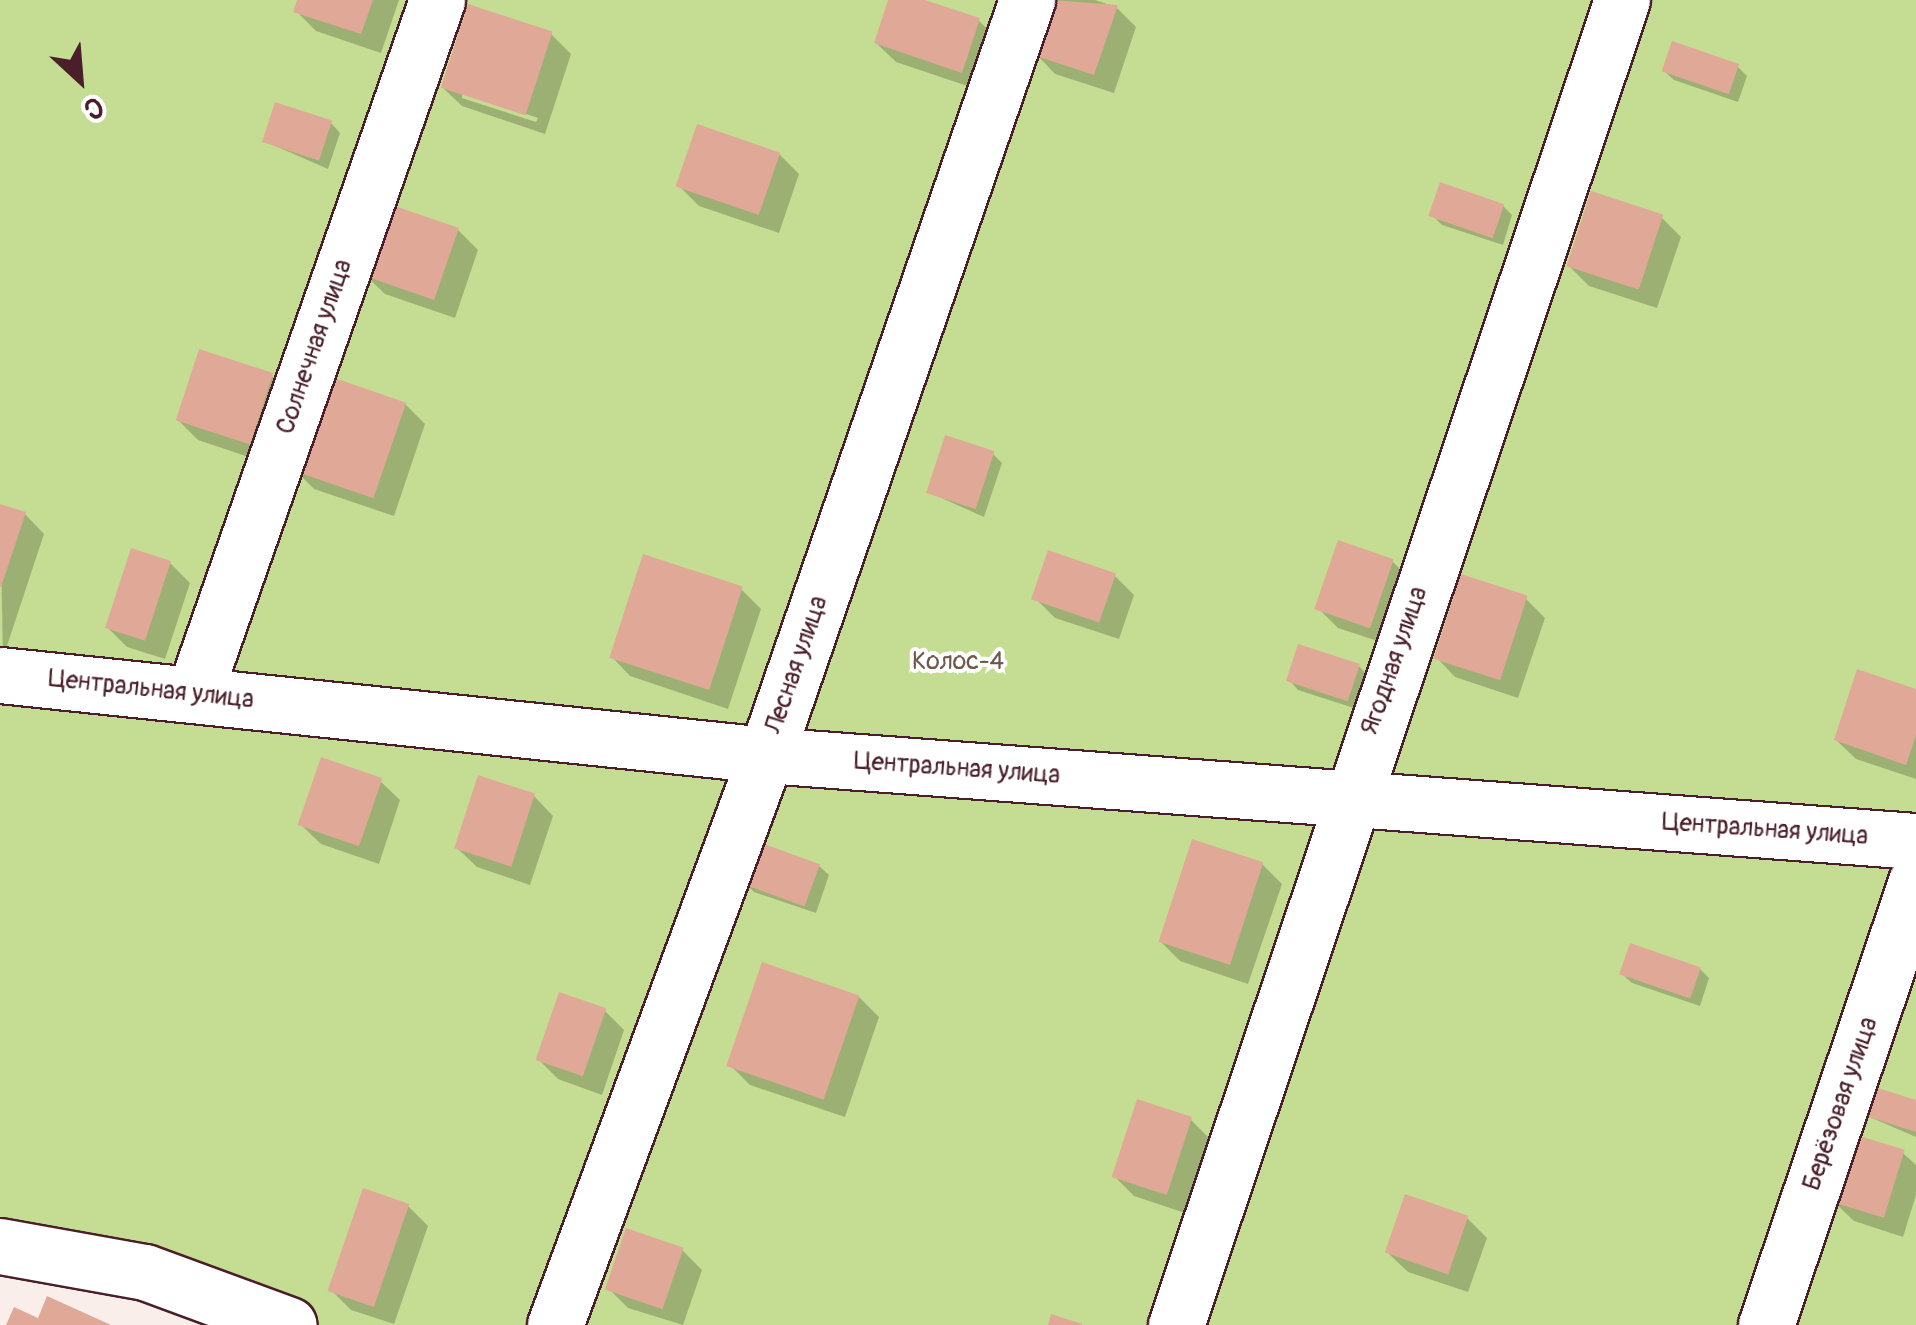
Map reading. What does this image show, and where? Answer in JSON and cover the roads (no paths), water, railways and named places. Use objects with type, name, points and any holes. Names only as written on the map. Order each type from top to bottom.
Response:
[{"type":"street","name":"Солнечная улица","points":[[194,694],[436,0]]},
{"type":"street","name":"Лесная улица","points":[[555,1325],[766,754],[1027,0]]},
{"type":"street","name":"Ягодная улица","points":[[1176,1325],[1348,798],[1622,0]]},
{"type":"street","name":"Центральная улица","points":[[0,675],[766,754],[1916,841]]},
{"type":"street","name":"Берёзовая улица","points":[[1766,1325],[1916,882]]},
{"type":"street","points":[[0,1246],[145,1272],[289,1325]]},
{"type":"park label","name":"Колос-4","points":[[958,662]]}]
